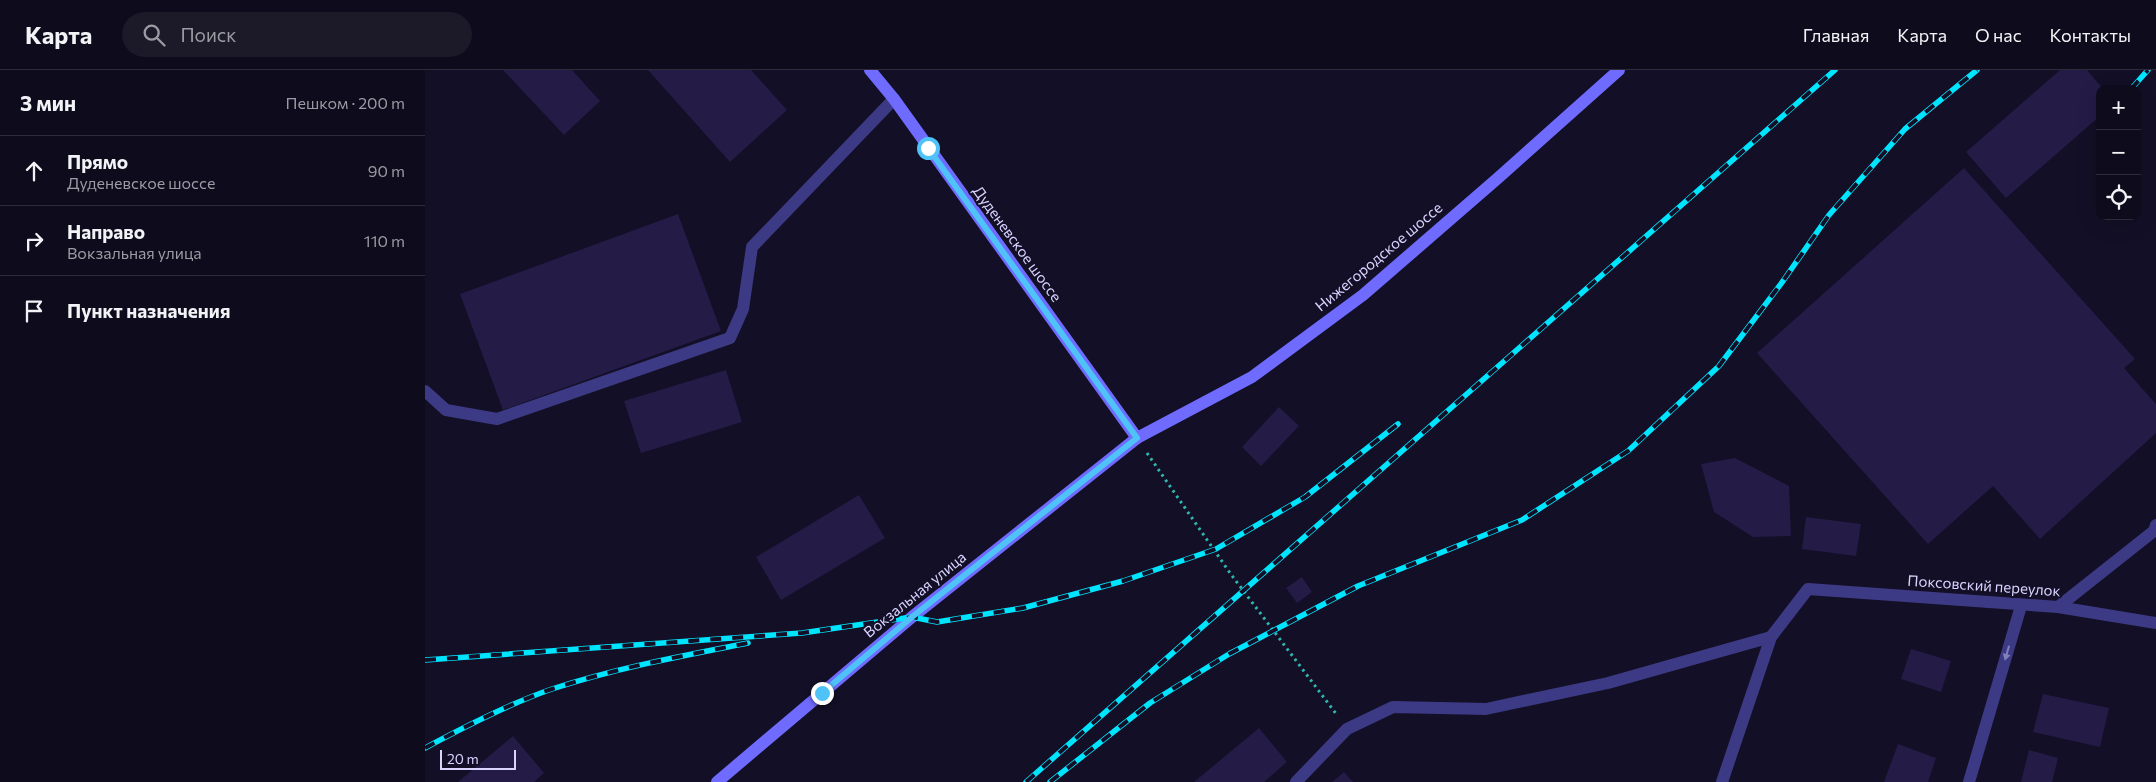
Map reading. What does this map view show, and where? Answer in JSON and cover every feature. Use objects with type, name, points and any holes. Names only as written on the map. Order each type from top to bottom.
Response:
[{"type":"street","name":"Дуденевское шоссе","points":[[870,70],[894,99],[1137,438]]},
{"type":"street","name":"Нижегородское шоссе","points":[[1137,438],[1252,377],[1363,294],[1498,178],[1619,70]]},
{"type":"street","points":[[425,391],[446,410],[497,419],[730,338],[743,309],[752,248],[894,99]]},
{"type":"street","name":"Вокзальная улица","points":[[717,782],[912,617],[1137,438]]},
{"type":"street","points":[[2058,607],[2154,531],[2156,526]]},
{"type":"street","name":"Поксовский переулок","points":[[1771,637],[1808,589],[2021,606],[2058,607],[2156,623]]},
{"type":"street","points":[[1969,782],[2021,606]]},
{"type":"street","points":[[1295,782],[1347,729],[1393,707],[1486,709],[1608,683],[1771,637]]},
{"type":"street","points":[[1721,782],[1771,637]]},
{"type":"path","points":[[1137,438],[1230,573],[1347,729]]},
{"type":"building","points":[[503,70],[572,70],[600,101],[564,135]]},
{"type":"building","points":[[648,70],[751,70],[787,110],[730,162]]},
{"type":"building","points":[[2060,70],[2087,70],[2100,85],[2096,85],[2096,119],[2006,198],[1966,152]]},
{"type":"building","points":[[1964,168],[2135,359],[2124,368],[2156,404],[2156,433],[2040,539],[1993,486],[1928,544],[1757,353]]},
{"type":"building","points":[[678,214],[721,331],[503,410],[460,294]]},
{"type":"building","points":[[726,370],[742,422],[641,453],[624,401]]},
{"type":"building","points":[[1279,407],[1299,426],[1261,466],[1242,447]]},
{"type":"building","points":[[1735,458],[1789,486],[1791,536],[1753,537],[1714,512],[1701,464]]},
{"type":"building","points":[[859,495],[885,538],[781,600],[756,557]]},
{"type":"building","points":[[1806,517],[1861,524],[1856,556],[1802,549]]},
{"type":"building","points":[[1302,577],[1312,592],[1297,603],[1286,588]]},
{"type":"building","points":[[1911,649],[1951,661],[1941,692],[1901,679]]},
{"type":"building","points":[[2043,694],[2109,708],[2100,747],[2033,732]]},
{"type":"building","points":[[1259,728],[1287,762],[1264,782],[1194,782]]},
{"type":"building","points":[[513,736],[544,773],[534,782],[458,782]]},
{"type":"building","points":[[1898,744],[1936,758],[1928,782],[1884,782]]},
{"type":"building","points":[[2029,750],[2058,758],[2052,782],[2021,782]]},
{"type":"building","points":[[1344,772],[1353,782],[1332,782]]},
{"type":"railway","points":[[1026,782],[1835,70]]},
{"type":"railway","points":[[1050,782],[1150,703],[1229,654],[1358,586],[1522,520],[1628,451],[1719,366],[1783,281],[1829,215],[1905,129],[1977,70]]},
{"type":"railway","points":[[2135,85],[2148,70]]},
{"type":"railway","points":[[425,660],[802,633],[912,617],[937,622],[1023,608],[1123,581],[1216,549],[1305,497],[1398,424]]},
{"type":"railway","points":[[425,748],[504,708],[552,689],[625,669],[748,643]]},
{"type":"route","points":[[822,693],[912,617],[1137,438],[928,148]]}]
